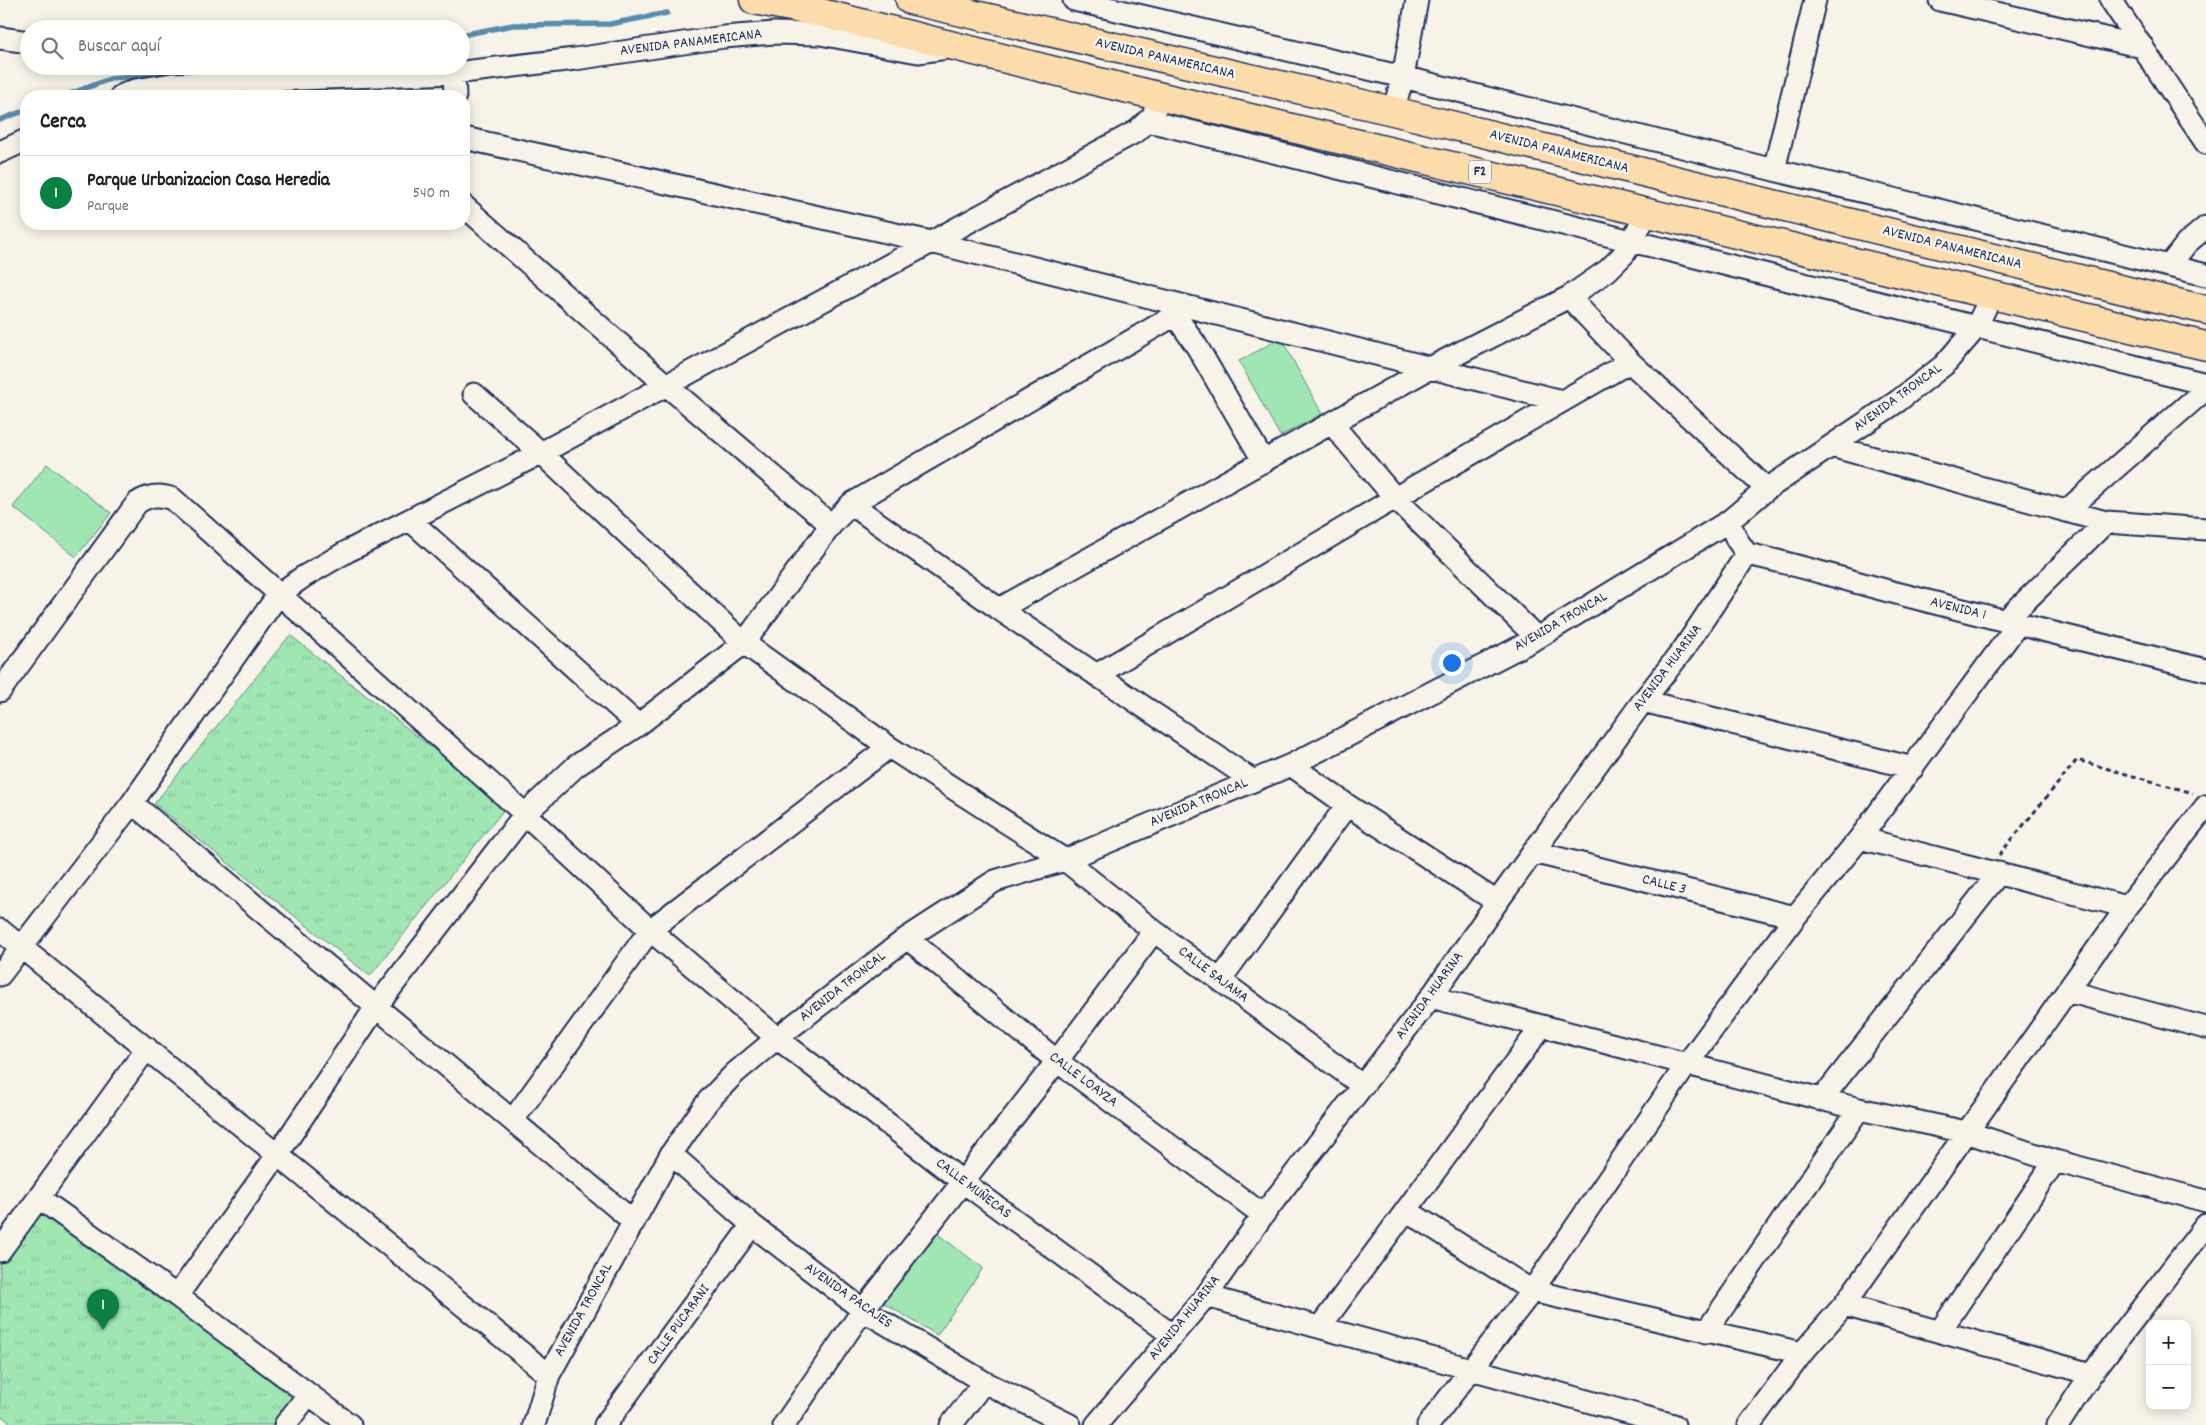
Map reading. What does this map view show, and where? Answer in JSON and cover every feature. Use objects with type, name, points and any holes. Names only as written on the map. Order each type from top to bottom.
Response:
[{"type":"highway","name":"AVENIDA PANAMERICANA","points":[[754,0],[818,12],[958,47],[1154,108],[1648,212],[1991,296],[2206,346]]},
{"type":"highway","name":"AVENIDA PANAMERICANA","points":[[910,0],[1393,111],[2206,310]]},
{"type":"street","points":[[1074,0],[1403,77],[2206,275]]},
{"type":"street","points":[[1393,111],[1403,77],[1417,0]]},
{"type":"street","points":[[1774,170],[1815,0]]},
{"type":"street","points":[[1940,0],[2143,47]]},
{"type":"street","points":[[2112,0],[2206,143]]},
{"type":"street","name":"AVENIDA PANAMERICANA","points":[[470,71],[575,59],[724,36],[764,34],[820,34],[918,52],[958,47]]},
{"type":"street","points":[[0,38],[20,41]]},
{"type":"street","name":"AVENIDA PANAMERICANA","points":[[135,90],[172,84],[403,75]]},
{"type":"street","points":[[454,75],[455,90]]},
{"type":"street","points":[[0,975],[132,803],[278,595],[303,577],[541,453],[1137,131],[1154,108],[1632,241],[2206,384]]},
{"type":"street","points":[[470,139],[931,242],[1182,311],[1430,368],[1562,401]]},
{"type":"street","points":[[0,152],[20,143]]},
{"type":"street","points":[[470,211],[666,385],[831,525]]},
{"type":"street","points":[[999,609],[1430,368],[1569,297],[1608,270],[1624,254],[1648,212]]},
{"type":"street","points":[[2169,266],[2187,243],[2206,227]]},
{"type":"street","name":"AVENIDA TRONCAL","points":[[534,1425],[548,1375],[670,1154],[708,1101],[735,1073],[777,1038],[907,938],[995,881],[1065,860],[1291,765],[1537,638],[1728,521],[1767,489],[1898,401],[1944,365],[1976,328],[1991,296]]},
{"type":"street","points":[[1569,297],[1630,362],[1767,489]]},
{"type":"street","points":[[1182,311],[1196,345],[1264,462]]},
{"type":"street","points":[[176,1296],[278,1154],[376,1008],[525,814],[576,766],[638,725],[744,643],[831,525],[851,504],[1182,311]]},
{"type":"street","points":[[1096,675],[1395,498],[1630,362]]},
{"type":"street","points":[[2066,511],[2206,389]]},
{"type":"street","name":"CALLE SAJAMA","points":[[474,394],[541,453],[744,643],[889,746],[1065,860],[1154,931],[1363,1086]]},
{"type":"street","points":[[1332,424],[1395,498],[1537,638]]},
{"type":"street","points":[[1831,446],[2106,522],[2206,529]]},
{"type":"street","name":"CALLE MUÑECAS","points":[[3,679],[137,503],[148,497],[159,495],[173,499],[278,595],[525,814],[650,930],[777,1038],[963,1182],[1172,1335]]},
{"type":"street","points":[[851,504],[999,609],[1252,780]]},
{"type":"street","points":[[410,520],[638,725]]},
{"type":"street","points":[[1728,521],[1737,540],[1747,554]]},
{"type":"street","points":[[1428,1425],[1532,1291],[1687,1064],[1796,917],[1860,838],[1913,768],[2011,623],[2106,522]]},
{"type":"street","name":"AVENIDA 1","points":[[1747,554],[1782,561],[2011,623],[2206,670]]},
{"type":"street","name":"AVENIDA HUARINA","points":[[1096,1425],[1206,1296],[1263,1215],[1431,997],[1533,852],[1643,701],[1683,650],[1747,554]]},
{"type":"street","points":[[1643,701],[1913,768]]},
{"type":"street","points":[[513,1120],[650,930],[889,746]]},
{"type":"street","points":[[1291,765],[1347,805],[1497,902]]},
{"type":"street","points":[[132,803],[634,1222]]},
{"type":"street","points":[[1220,980],[1347,805]]},
{"type":"street","points":[[1749,1425],[1802,1353],[1844,1305],[2127,907],[2201,812]]},
{"type":"street","points":[[1860,838],[2127,907]]},
{"type":"street","name":"CALLE 3","points":[[1533,852],[1796,917]]},
{"type":"street","points":[[1821,1100],[1993,872]]},
{"type":"street","points":[[0,930],[548,1375]]},
{"type":"street","points":[[784,1425],[863,1310],[1057,1061],[1154,931]]},
{"type":"street","name":"CALLE LOAYZA","points":[[907,938],[1057,1061],[1263,1215]]},
{"type":"street","points":[[2067,991],[2206,1028]]},
{"type":"street","points":[[1431,997],[1821,1100],[1966,1132],[2055,1161],[2206,1201]]},
{"type":"street","points":[[1320,1327],[1542,1026]]},
{"type":"street","points":[[0,1251],[147,1048]]},
{"type":"street","points":[[1706,1332],[1859,1109]]},
{"type":"street","name":"AVENIDA PACAJES","points":[[670,1154],[752,1225],[863,1310],[984,1382],[1070,1425]]},
{"type":"street","points":[[1940,1331],[2055,1161]]},
{"type":"street","points":[[39,1198],[176,1296],[350,1425]]},
{"type":"street","points":[[1406,1210],[1532,1291],[1802,1353]]},
{"type":"street","name":"CALLE PUCARANI","points":[[606,1425],[752,1225]]},
{"type":"street","points":[[2058,1425],[2091,1374],[2206,1225]]},
{"type":"street","points":[[1206,1296],[1674,1425]]},
{"type":"street","points":[[1844,1305],[2091,1374]]},
{"type":"street","points":[[951,1425],[984,1382]]},
{"type":"street","points":[[285,1425],[308,1394]]},
{"type":"path","points":[[1993,872],[2077,760],[2201,812]]},
{"type":"green space","points":[[1281,338],[1322,414],[1280,436],[1239,361]]},
{"type":"green space","points":[[47,464],[111,513],[76,557],[13,507]]},
{"type":"green space","points":[[290,635],[506,807],[370,976],[154,804]]},
{"type":"green space","points":[[39,1210],[297,1395],[275,1425],[13,1425],[0,1415],[0,1264]]},
{"type":"green space","points":[[935,1232],[983,1268],[937,1335],[882,1302]]},
{"type":"waterway","points":[[470,33],[513,25],[610,24],[667,13]]},
{"type":"waterway","points":[[80,90],[110,79],[151,75]]},
{"type":"waterway","points":[[0,120],[20,112]]},
{"type":"place","name":"Parque Urbanizacion Casa Heredia","points":[[103,1330]]}]
